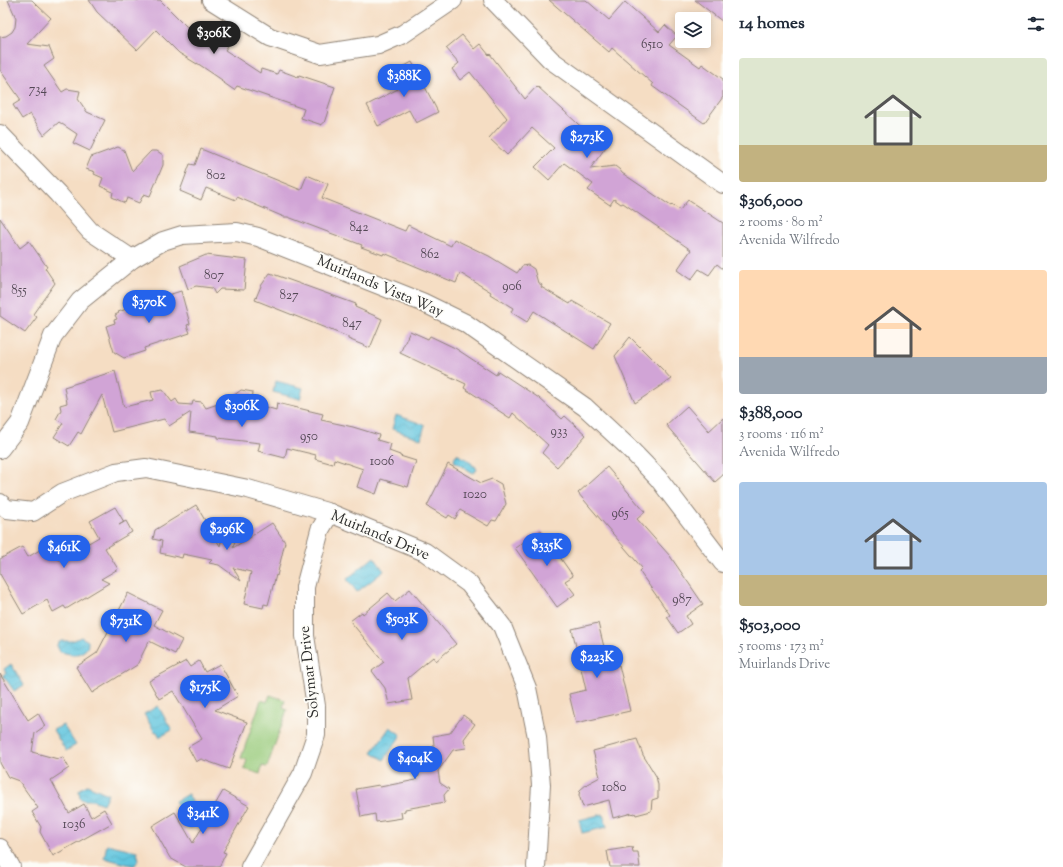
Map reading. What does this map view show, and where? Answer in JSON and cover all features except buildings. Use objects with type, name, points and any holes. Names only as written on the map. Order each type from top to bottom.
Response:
[{"type":"street","points":[[211,0],[270,37],[320,54],[378,45],[403,34],[453,0]]},
{"type":"street","points":[[494,0],[551,60],[723,184]]},
{"type":"street","points":[[0,134],[58,194],[90,231],[132,258],[80,301],[53,336],[20,423],[0,449]]},
{"type":"street","name":"Muirlands Vista Way","points":[[132,258],[163,241],[182,235],[237,232],[258,237],[408,296],[465,323],[585,407],[627,446],[658,478],[723,563]]},
{"type":"street","name":"Muirlands Drive","points":[[0,503],[7,509],[33,512],[62,493],[109,474],[146,468],[248,489],[330,513],[425,552],[469,584],[502,626],[527,688],[537,737],[541,785],[536,867]]},
{"type":"street","name":"Solymar Drive","points":[[250,867],[303,773],[316,736],[316,706],[305,636],[305,587],[320,530],[330,513]]},
{"type":"street","points":[[0,848],[11,867]]},
{"type":"green space","points":[[270,695],[285,700],[283,708],[287,710],[267,767],[262,766],[260,774],[244,769],[247,760],[241,758],[261,700],[267,702]]},
{"type":"water","points":[[276,381],[303,388],[300,399],[273,392]]},
{"type":"water","points":[[396,415],[425,425],[421,439],[392,429]]},
{"type":"water","points":[[457,454],[469,461],[477,470],[473,473],[454,461]]},
{"type":"water","points":[[374,557],[384,571],[357,592],[347,579]]},
{"type":"water","points":[[81,637],[88,641],[85,650],[73,654],[60,652],[57,644],[61,641],[72,641]]},
{"type":"water","points":[[11,664],[24,685],[14,691],[3,675],[6,673],[4,669]]},
{"type":"water","points":[[158,706],[172,730],[160,737],[157,732],[154,731],[144,714]]},
{"type":"water","points":[[63,725],[76,745],[66,751],[53,730]]},
{"type":"water","points":[[390,727],[401,735],[384,760],[372,752]]},
{"type":"water","points":[[87,785],[108,794],[103,804],[80,798],[79,790]]},
{"type":"water","points":[[188,794],[203,821],[190,828],[175,801]]},
{"type":"water","points":[[603,814],[607,827],[582,833],[579,820]]},
{"type":"water","points":[[107,844],[137,851],[139,860],[134,866],[104,858]]}]
